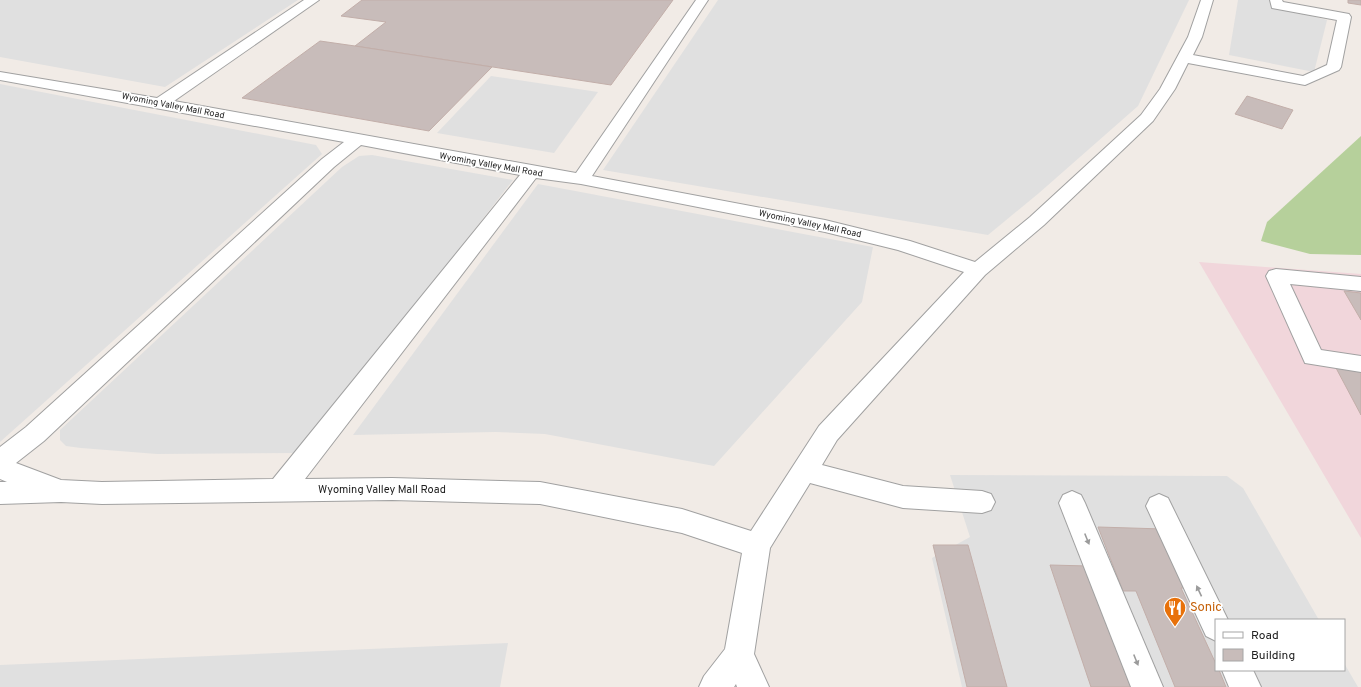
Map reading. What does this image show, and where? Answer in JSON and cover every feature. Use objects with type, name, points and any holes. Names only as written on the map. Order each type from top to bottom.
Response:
[{"type":"lane","points":[[159,104],[313,0]]},
{"type":"lane","points":[[581,179],[702,0]]},
{"type":"lane","points":[[715,687],[739,655],[757,545],[828,434],[978,270],[1037,221],[1147,118],[1167,89],[1184,58],[1195,36],[1207,0]]},
{"type":"lane","points":[[1184,58],[1305,80],[1334,67],[1344,17],[1277,5],[1276,0]]},
{"type":"lane","name":"Wyoming Valley Mall Road","points":[[0,76],[531,172],[581,179],[825,226],[903,245],[978,270]]},
{"type":"lane","points":[[0,462],[35,434],[328,164],[357,140]]},
{"type":"lane","points":[[280,490],[300,467],[531,172]]},
{"type":"lane","points":[[1361,284],[1276,276],[1313,357],[1361,364]]},
{"type":"lane","points":[[0,468],[61,491]]},
{"type":"lane","points":[[805,471],[903,497],[982,502]]},
{"type":"lane","name":"Wyoming Valley Mall Road","points":[[0,494],[61,491],[102,493],[280,490],[452,490],[540,494],[682,521],[757,545]]},
{"type":"lane","points":[[1072,503],[1147,687]]},
{"type":"lane","points":[[1159,506],[1215,624]]},
{"type":"lane","points":[[739,655],[753,687]]},
{"type":"lane","points":[[1237,671],[1245,687]]},
{"type":"shaded area","points":[[0,0],[298,0],[165,87],[0,57]]},
{"type":"shaded area","points":[[718,0],[1189,0],[1138,106],[1039,193],[988,235],[603,170]]},
{"type":"shaded area","points":[[1238,0],[1272,0],[1273,6],[1327,20],[1314,72],[1229,55]]},
{"type":"shaded area","points":[[491,76],[598,92],[554,153],[437,133]]},
{"type":"shaded area","points":[[0,84],[316,145],[322,154],[0,442]]},
{"type":"shaded area","points":[[372,155],[513,180],[301,453],[157,454],[66,446],[60,440],[60,430],[342,167],[359,156]]},
{"type":"shaded area","points":[[538,184],[873,247],[862,302],[714,466],[545,434],[495,432],[353,435]]},
{"type":"shaded area","points":[[1199,262],[1361,274],[1361,538]]},
{"type":"shaded area","points":[[950,475],[1227,476],[1243,488],[1318,619],[1215,619],[1215,671],[1345,671],[1345,665],[1358,687],[962,687],[932,558],[970,537]]},
{"type":"shaded area","points":[[508,643],[500,687],[0,687],[0,665]]},
{"type":"green space","points":[[1361,136],[1361,255],[1310,254],[1261,241],[1267,222]]},
{"type":"building","points":[[362,0],[673,0],[611,85],[355,46],[386,22],[341,16]]},
{"type":"building","points":[[1348,0],[1361,0],[1361,5],[1348,3]]},
{"type":"building","points":[[320,41],[492,67],[429,131],[242,98]]},
{"type":"building","points":[[1247,96],[1293,110],[1282,129],[1235,114]]},
{"type":"building","points":[[1344,291],[1361,293],[1361,320]]},
{"type":"building","points":[[1336,368],[1361,371],[1361,415]]},
{"type":"building","name":"Sonic","points":[[1098,527],[1163,529],[1191,588],[1181,588],[1215,662],[1215,671],[1219,671],[1226,687],[1175,687],[1136,591],[1123,591]]},
{"type":"building","points":[[933,545],[968,545],[1007,687],[967,687]]},
{"type":"building","points":[[1050,565],[1088,566],[1133,687],[1091,687]]},
{"type":"place","name":"Sonic","points":[[1175,628]]}]
